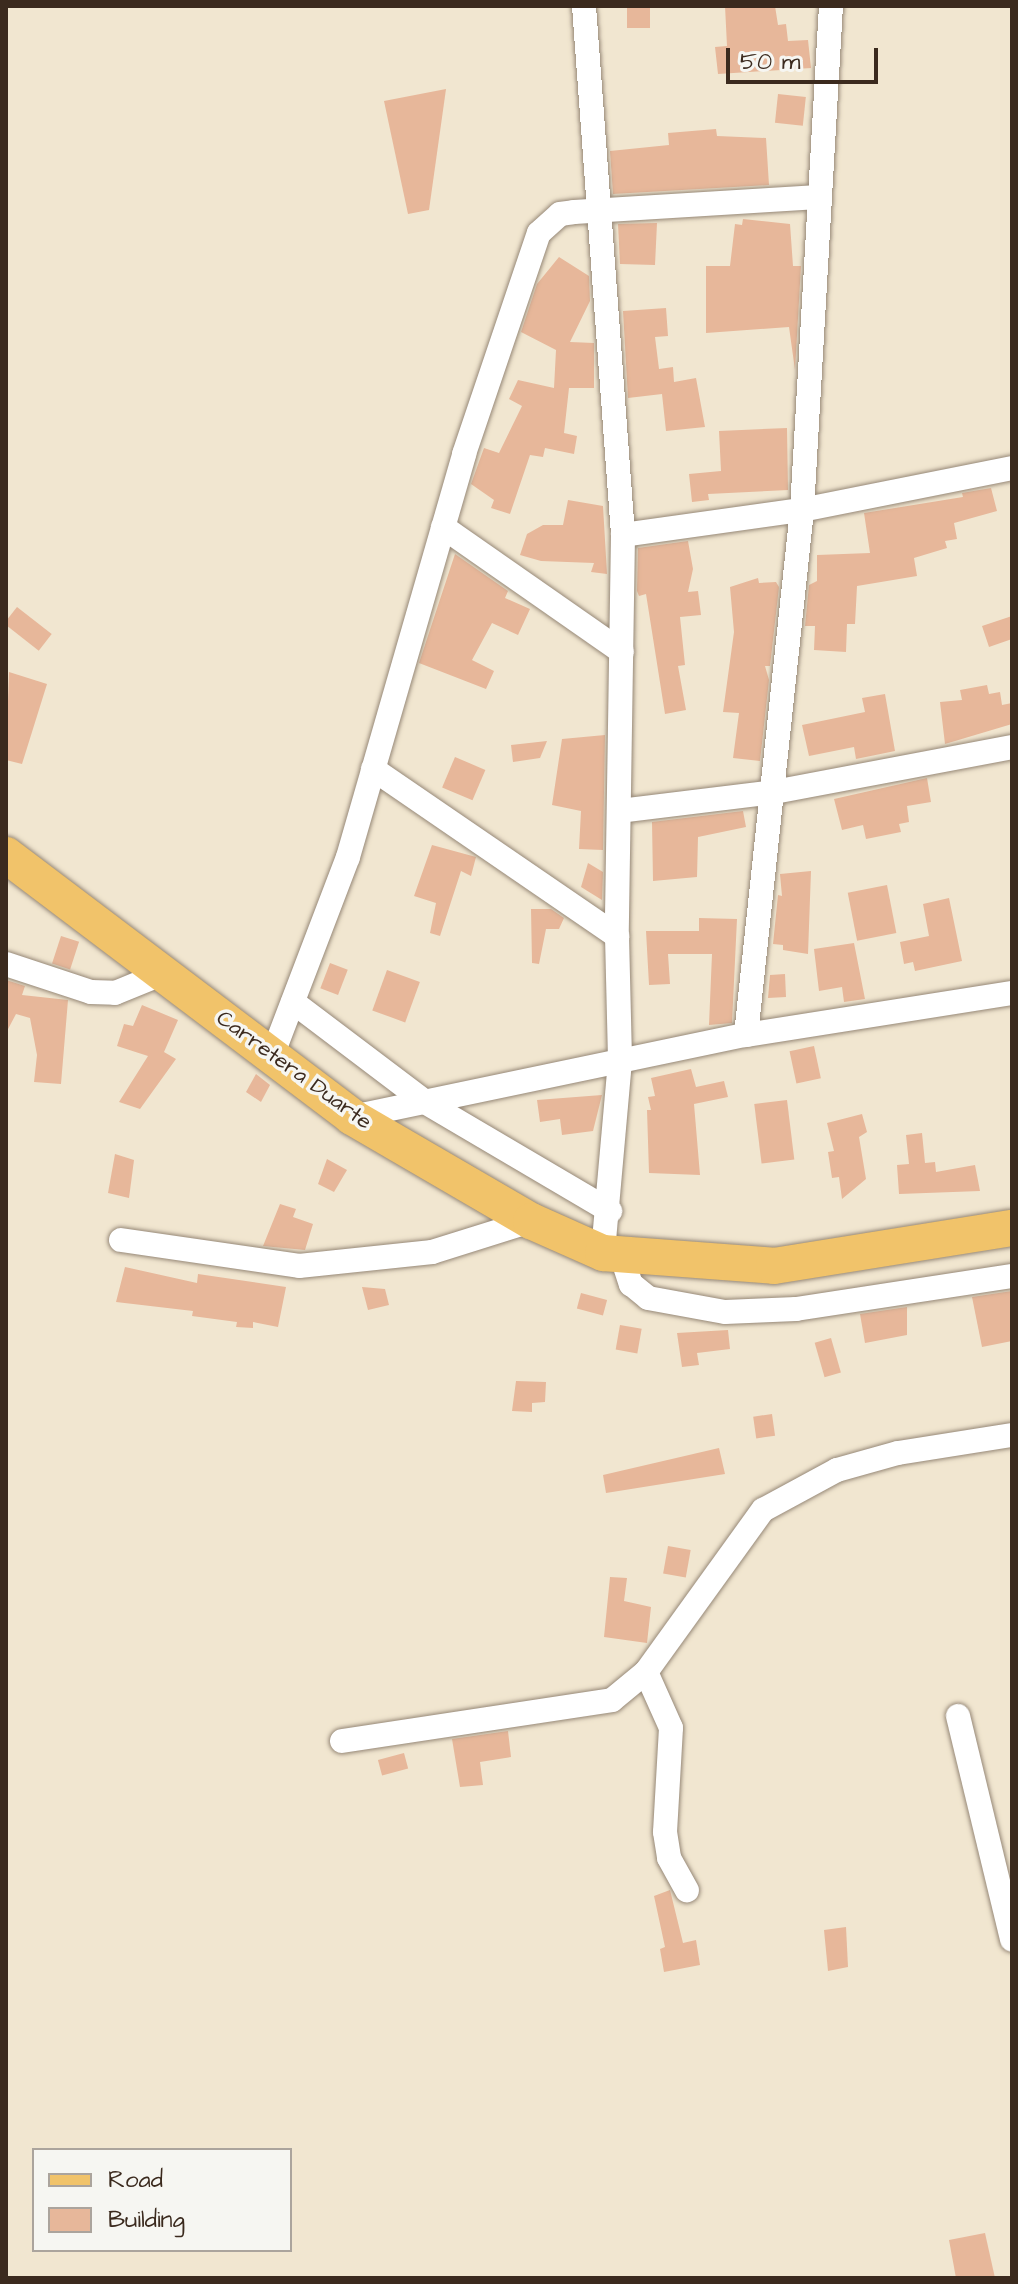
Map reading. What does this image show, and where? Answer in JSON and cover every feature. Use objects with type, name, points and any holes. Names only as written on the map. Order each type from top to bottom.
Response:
[{"type":"main road","name":"Carretera Duarte","points":[[6,855],[352,1117],[531,1221],[612,1253],[774,1266],[1012,1228]]},
{"type":"street","points":[[584,6],[602,209],[623,535],[617,936],[620,1061],[610,1211],[612,1253],[631,1284],[648,1298],[725,1312],[796,1309],[1012,1276]]},
{"type":"street","points":[[746,1035],[802,510],[831,6]]},
{"type":"street","points":[[272,1056],[348,857],[443,527],[539,233],[560,214],[819,197]]},
{"type":"street","points":[[623,535],[802,510],[1012,468]]},
{"type":"street","points":[[443,527],[622,652]]},
{"type":"street","points":[[620,811],[774,792],[1012,747]]},
{"type":"street","points":[[373,769],[617,936]]},
{"type":"street","points":[[6,964],[91,992],[115,993],[164,973]]},
{"type":"street","points":[[352,1117],[746,1035],[1012,993]]},
{"type":"street","points":[[293,1002],[425,1102],[610,1211]]},
{"type":"street","points":[[121,1240],[299,1266],[432,1252],[531,1221]]},
{"type":"street","points":[[342,1741],[590,1706],[612,1700],[646,1672],[763,1510],[837,1470],[898,1453],[1012,1435]]},
{"type":"street","points":[[646,1672],[671,1728],[665,1832],[669,1858],[687,1890]]},
{"type":"street","points":[[958,1716],[1003,1864],[1012,1940]]},
{"type":"building","points":[[627,6],[650,6],[650,28],[627,28]]},
{"type":"building","points":[[725,6],[775,6],[778,25],[786,24],[788,41],[808,40],[811,68],[718,74],[715,47],[727,46]]},
{"type":"building","points":[[446,89],[429,210],[408,214],[384,101]]},
{"type":"building","points":[[778,94],[806,97],[803,126],[775,123]]},
{"type":"building","points":[[716,129],[717,136],[766,138],[769,185],[613,194],[610,151],[669,145],[668,133]]},
{"type":"building","points":[[743,219],[790,224],[793,266],[801,266],[795,370],[789,327],[706,333],[706,266],[730,266],[735,224],[742,225]]},
{"type":"building","points":[[657,223],[655,265],[620,264],[618,224]]},
{"type":"building","points":[[559,257],[589,276],[590,301],[570,342],[594,343],[594,388],[569,388],[564,433],[577,436],[574,454],[545,448],[543,457],[530,455],[510,514],[491,508],[494,500],[471,484],[484,448],[499,453],[522,406],[509,399],[518,380],[554,388],[556,350],[521,332],[537,284]]},
{"type":"building","points":[[666,308],[668,336],[655,337],[659,369],[673,367],[674,382],[696,378],[705,427],[666,431],[662,394],[628,398],[623,311]]},
{"type":"building","points":[[787,428],[788,490],[708,494],[709,500],[692,502],[689,474],[721,471],[719,431]]},
{"type":"building","points":[[991,488],[997,511],[954,523],[957,539],[945,541],[947,548],[914,558],[917,576],[857,586],[855,624],[847,624],[846,652],[814,650],[815,626],[805,626],[809,585],[817,581],[817,555],[870,553],[864,513],[963,497],[962,493]]},
{"type":"building","points":[[568,500],[603,506],[607,574],[591,572],[594,563],[541,561],[520,555],[527,534],[543,525],[563,525]]},
{"type":"building","points":[[688,541],[693,569],[688,592],[698,591],[701,615],[680,617],[685,665],[678,666],[686,710],[665,714],[646,594],[639,596],[637,591],[638,548]]},
{"type":"building","points":[[455,554],[508,591],[505,598],[530,609],[518,635],[492,623],[472,660],[494,671],[486,689],[419,663]]},
{"type":"building","points":[[758,578],[759,583],[776,582],[779,587],[770,666],[765,666],[769,680],[760,761],[733,758],[739,713],[723,712],[734,632],[730,587]]},
{"type":"building","points":[[17,607],[52,634],[39,651],[6,625]]},
{"type":"building","points":[[1012,616],[1012,639],[989,647],[982,626]]},
{"type":"building","points":[[9,672],[47,684],[22,764],[6,760]]},
{"type":"building","points":[[987,685],[989,694],[1000,692],[1002,705],[1012,703],[1012,724],[945,744],[940,702],[962,700],[960,690]]},
{"type":"building","points":[[885,694],[895,751],[856,759],[854,747],[809,756],[802,725],[865,712],[862,698]]},
{"type":"building","points":[[605,735],[603,850],[579,849],[581,811],[552,805],[562,739]]},
{"type":"building","points":[[547,741],[540,758],[513,762],[511,745]]},
{"type":"building","points":[[455,757],[485,770],[472,800],[442,787]]},
{"type":"building","points":[[927,778],[931,802],[907,806],[909,822],[899,824],[901,832],[866,839],[863,825],[842,830],[834,799]]},
{"type":"building","points":[[743,811],[746,827],[698,837],[697,877],[653,881],[652,822]]},
{"type":"building","points":[[432,845],[476,857],[471,876],[461,871],[440,936],[430,933],[436,903],[414,896]]},
{"type":"building","points":[[588,863],[603,872],[602,900],[581,887]]},
{"type":"building","points":[[811,871],[808,954],[783,950],[783,945],[773,944],[778,895],[782,896],[780,874]]},
{"type":"building","points":[[887,885],[896,933],[857,941],[848,893]]},
{"type":"building","points":[[949,898],[962,961],[915,971],[913,962],[904,964],[900,942],[929,936],[923,904]]},
{"type":"building","points":[[531,909],[551,909],[564,918],[559,929],[546,929],[539,964],[532,963]]},
{"type":"building","points":[[699,918],[737,919],[732,1023],[709,1025],[712,954],[668,954],[670,984],[649,985],[646,931],[699,931]]},
{"type":"building","points":[[61,936],[79,942],[70,969],[52,964]]},
{"type":"building","points":[[854,943],[865,999],[844,1002],[842,987],[819,991],[814,949]]},
{"type":"building","points":[[330,963],[348,970],[338,995],[320,988]]},
{"type":"building","points":[[387,970],[420,982],[405,1022],[372,1010]]},
{"type":"building","points":[[785,974],[786,997],[768,998],[770,975]]},
{"type":"building","points":[[6,980],[25,986],[22,995],[68,1000],[61,1084],[34,1082],[37,1055],[30,1018],[16,1014],[6,1033]]},
{"type":"building","points":[[142,1005],[178,1020],[164,1052],[176,1059],[140,1109],[119,1102],[148,1056],[117,1046],[124,1024],[133,1026]]},
{"type":"building","points":[[814,1046],[821,1078],[796,1083],[790,1051]]},
{"type":"building","points":[[691,1069],[696,1087],[724,1081],[728,1097],[694,1104],[700,1175],[649,1173],[647,1110],[651,1110],[648,1097],[655,1096],[651,1078]]},
{"type":"building","points":[[256,1074],[270,1085],[261,1102],[246,1092]]},
{"type":"building","points":[[602,1095],[593,1131],[562,1135],[560,1119],[540,1122],[537,1100]]},
{"type":"building","points":[[787,1100],[794,1160],[762,1164],[754,1104]]},
{"type":"building","points":[[862,1114],[867,1132],[859,1137],[866,1179],[842,1199],[839,1177],[832,1178],[828,1152],[834,1151],[827,1123]]},
{"type":"building","points":[[922,1133],[925,1163],[935,1162],[936,1172],[975,1165],[980,1191],[899,1194],[897,1165],[909,1164],[906,1135]]},
{"type":"building","points":[[115,1154],[134,1160],[129,1198],[108,1193]]},
{"type":"building","points":[[327,1159],[347,1170],[334,1192],[318,1184]]},
{"type":"building","points":[[280,1204],[296,1209],[293,1217],[313,1224],[305,1250],[263,1246]]},
{"type":"building","points":[[125,1267],[197,1283],[198,1274],[286,1287],[278,1327],[253,1322],[253,1328],[236,1327],[237,1322],[192,1316],[193,1311],[116,1302]]},
{"type":"building","points":[[362,1287],[385,1289],[389,1305],[368,1310]]},
{"type":"building","points":[[1012,1291],[1012,1341],[982,1347],[972,1297]]},
{"type":"building","points":[[581,1293],[607,1300],[603,1315],[577,1308]]},
{"type":"building","points":[[907,1307],[907,1335],[865,1343],[860,1314]]},
{"type":"building","points":[[620,1325],[642,1329],[637,1353],[616,1350]]},
{"type":"building","points":[[728,1330],[730,1349],[697,1353],[699,1365],[682,1367],[677,1333]]},
{"type":"building","points":[[831,1338],[841,1373],[825,1377],[815,1343]]},
{"type":"building","points":[[516,1381],[546,1382],[545,1402],[532,1403],[532,1412],[512,1411]]},
{"type":"building","points":[[772,1414],[775,1436],[756,1438],[753,1417]]},
{"type":"building","points":[[719,1448],[725,1474],[606,1493],[603,1475]]},
{"type":"building","points":[[668,1546],[691,1550],[686,1578],[663,1574]]},
{"type":"building","points":[[610,1577],[627,1578],[624,1601],[651,1607],[647,1643],[604,1637]]},
{"type":"building","points":[[508,1731],[511,1757],[480,1762],[483,1785],[460,1787],[452,1739]]},
{"type":"building","points":[[404,1753],[408,1768],[382,1775],[378,1760]]},
{"type":"building","points":[[670,1890],[683,1943],[696,1940],[700,1965],[664,1972],[660,1949],[665,1947],[654,1896]]},
{"type":"building","points":[[846,1927],[848,1967],[828,1971],[824,1930]]},
{"type":"building","points":[[985,2233],[995,2278],[956,2278],[949,2240]]}]
